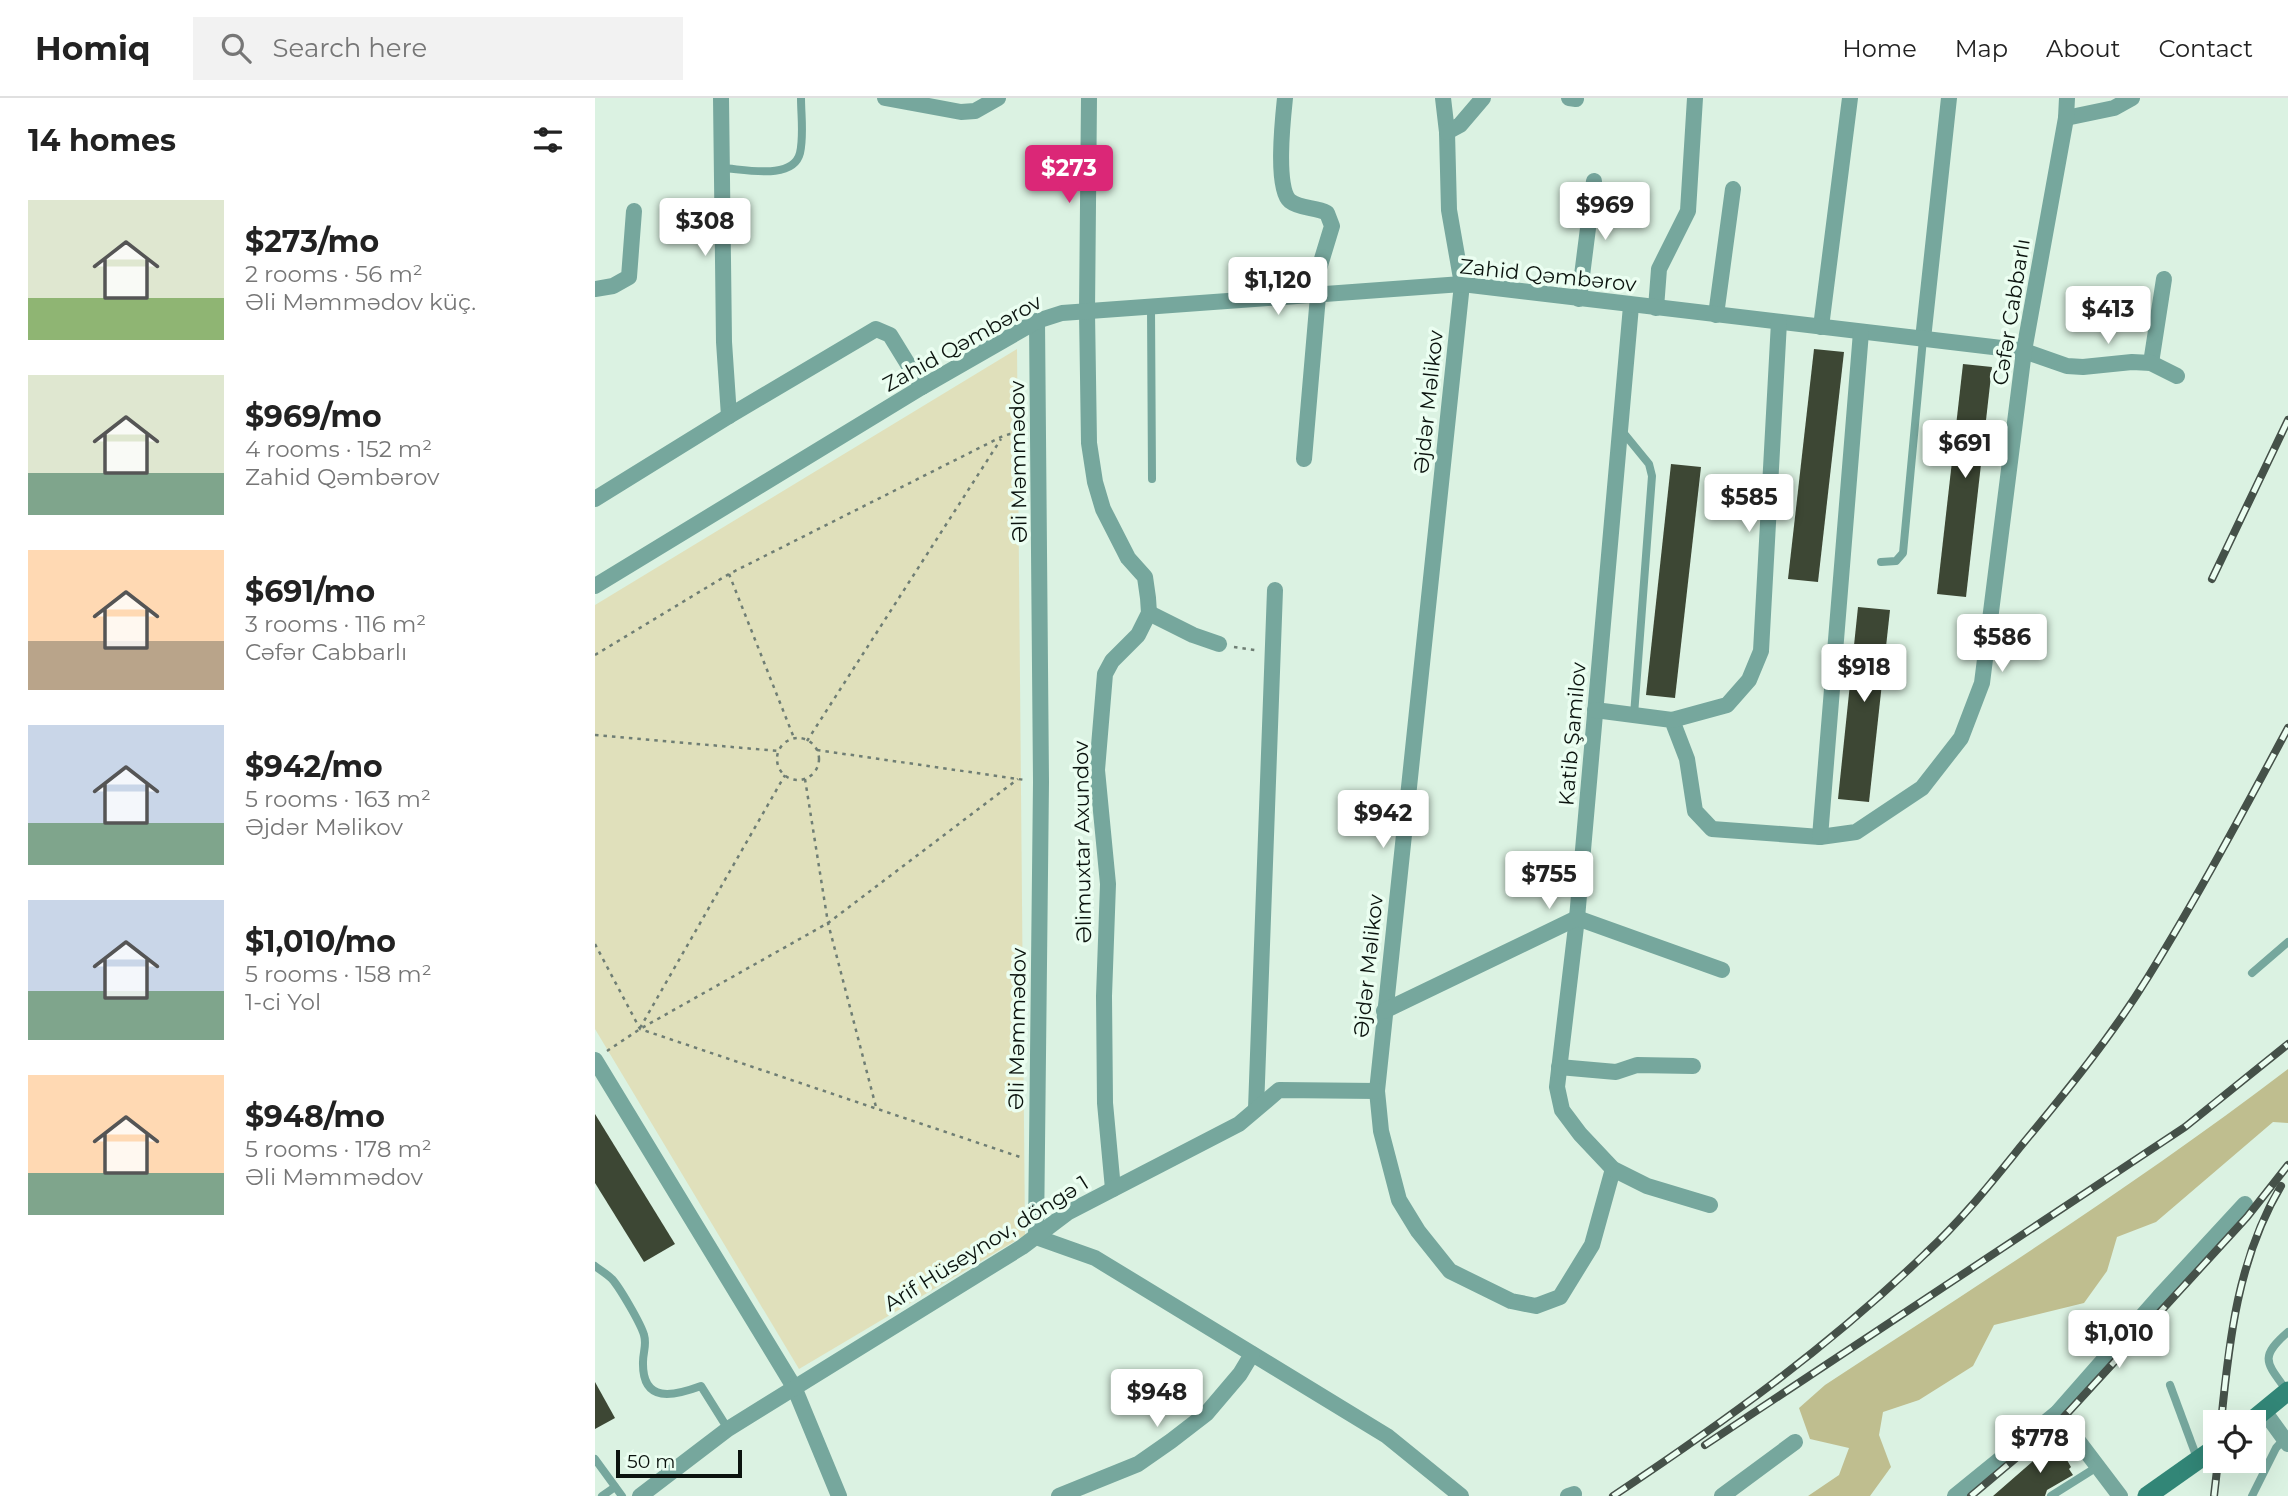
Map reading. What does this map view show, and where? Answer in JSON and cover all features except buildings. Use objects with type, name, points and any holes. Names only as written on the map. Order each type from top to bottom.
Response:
[{"type":"main road","points":[[2265,1410],[2288,1391]]},
{"type":"main road","points":[[2147,1496],[2203,1457]]},
{"type":"street","points":[[721,98],[724,342],[729,416]]},
{"type":"street","points":[[885,98],[961,112],[975,111],[998,98]]},
{"type":"street","points":[[1089,98],[1089,443],[1095,482],[1114,534],[1128,558],[1145,577],[1149,613],[1193,635],[1219,644]]},
{"type":"street","points":[[1285,98],[1281,162],[1284,192],[1293,203],[1322,211],[1332,226],[1318,272],[1304,459]]},
{"type":"street","name":"Əjdər Məlikov","points":[[1443,98],[1447,132],[1449,211],[1462,284],[1384,1011],[1377,1091],[1381,1131],[1399,1200],[1450,1271],[1511,1301],[1536,1306],[1560,1297],[1592,1245],[1613,1169]]},
{"type":"street","points":[[1447,132],[1460,125],[1483,98]]},
{"type":"street","points":[[1569,98],[1576,99]]},
{"type":"street","points":[[1656,308],[1659,269],[1688,211],[1695,98]]},
{"type":"street","points":[[1821,327],[1850,98]]},
{"type":"street","points":[[1923,339],[1949,98]]},
{"type":"street","name":"Cəfər Cabbarlı","points":[[1672,720],[1687,759],[1695,811],[1712,829],[1820,837],[1856,832],[1922,788],[1961,738],[1982,682],[2024,351],[2066,118],[2067,98]]},
{"type":"street","points":[[2066,118],[2114,108],[2132,98]]},
{"type":"street","points":[[1579,299],[1594,181]]},
{"type":"street","points":[[1716,315],[1733,189]]},
{"type":"street","points":[[595,289],[613,286],[629,278],[633,211]]},
{"type":"street","points":[[2164,279],[2151,363],[2177,376]]},
{"type":"street","name":"Zahid Qəmbərov","points":[[595,586],[922,387],[1037,321],[1062,313],[1462,284],[2024,351],[2075,367],[2151,363]]},
{"type":"street","name":"Katib Şamilov","points":[[1631,306],[1577,918],[1557,1087],[1562,1110],[1613,1169],[1647,1186],[1710,1205]]},
{"type":"street","name":"Əli Məmmədov","points":[[1036,1237],[1041,782],[1037,321]]},
{"type":"street","points":[[1595,710],[1672,720],[1727,705],[1749,680],[1761,651],[1779,322]]},
{"type":"street","points":[[595,499],[876,329],[890,335],[922,387]]},
{"type":"street","points":[[1820,837],[1861,332]]},
{"type":"street","points":[[1256,1109],[1275,590]]},
{"type":"street","name":"Əlimuxtar Axundov","points":[[1113,1189],[1105,1103],[1104,996],[1108,884],[1097,770],[1105,674],[1112,662],[1138,635],[1149,613]]},
{"type":"street","points":[[1384,1011],[1577,918],[1722,970]]},
{"type":"street","points":[[601,1055],[602,1086],[794,1387],[839,1496]]},
{"type":"street","points":[[1559,1067],[1616,1072],[1637,1065],[1693,1066]]},
{"type":"street","name":"Arif Hüseynov, döngə 1","points":[[642,1495],[729,1429],[1022,1247],[1067,1213],[1239,1124],[1279,1090],[1377,1091]]},
{"type":"street","points":[[1955,1496],[2057,1413],[2245,1204]]},
{"type":"street","points":[[1036,1237],[1095,1258],[1387,1436],[1461,1496]]},
{"type":"street","points":[[1059,1496],[1138,1464],[1171,1441],[1206,1414],[1240,1374],[1252,1354]]},
{"type":"street","points":[[2057,1413],[2120,1496]]},
{"type":"street","points":[[2266,1424],[2287,1439]]},
{"type":"street","points":[[1722,1496],[1795,1442]]},
{"type":"lane","points":[[722,168],[785,171],[795,164],[800,152],[801,98]]},
{"type":"lane","points":[[1151,308],[1151,479]]},
{"type":"lane","points":[[1881,562],[1896,561],[1903,553],[1923,339]]},
{"type":"lane","points":[[1620,429],[1650,464],[1652,476],[1634,715]]},
{"type":"lane","points":[[2252,973],[2288,942]]},
{"type":"lane","points":[[595,1266],[612,1279],[643,1333],[646,1345],[643,1371],[651,1387],[659,1393],[671,1396],[701,1386],[729,1429]]},
{"type":"lane","points":[[2288,1332],[2269,1350],[2267,1359],[2271,1369],[2288,1391]]},
{"type":"lane","points":[[2170,1385],[2198,1461]]},
{"type":"lane","points":[[2252,1496],[2276,1448],[2287,1439]]},
{"type":"lane","points":[[595,1459],[622,1496]]},
{"type":"lane","points":[[2051,1496],[2097,1467]]},
{"type":"lane","points":[[602,1496],[615,1487]]},
{"type":"path","points":[[595,655],[729,574],[1003,436],[807,741]]},
{"type":"path","points":[[729,574],[794,738]]},
{"type":"path","points":[[1219,644],[1273,653]]},
{"type":"path","points":[[595,735],[778,751]]},
{"type":"path","points":[[601,1055],[640,1029],[828,923],[1018,779],[817,750],[807,741],[794,738],[778,751],[777,765],[791,779],[805,779],[815,770],[817,750]]},
{"type":"path","points":[[640,1029],[785,775]]},
{"type":"path","points":[[805,779],[828,923],[876,1107]]},
{"type":"path","points":[[595,944],[640,1029],[1037,1163]]},
{"type":"green space","points":[[1017,349],[1025,1235],[799,1369],[595,1029],[595,605]]},
{"type":"shaded area","points":[[2288,1069],[2288,1123],[2273,1122],[2156,1222],[2117,1237],[2107,1271],[2084,1303],[1994,1325],[1973,1366],[1919,1400],[1883,1412],[1879,1435],[1891,1467],[1870,1496],[1808,1496],[1839,1475],[1849,1448],[1810,1439],[1799,1408],[1825,1385],[2118,1192]]},
{"type":"railway","points":[[2212,579],[2288,420]]},
{"type":"railway","points":[[1613,1496],[1695,1440],[1814,1351],[1890,1287],[1939,1241],[1975,1201],[2071,1085],[2134,999],[2202,885],[2288,728]]},
{"type":"railway","points":[[1705,1445],[2185,1127],[2288,1044]]},
{"type":"railway","points":[[1971,1496],[2062,1419],[2247,1217],[2288,1165]]},
{"type":"railway","points":[[2222,1410],[2232,1331],[2245,1271],[2266,1213],[2281,1186]]},
{"type":"railway","points":[[2214,1496],[2217,1473]]}]
